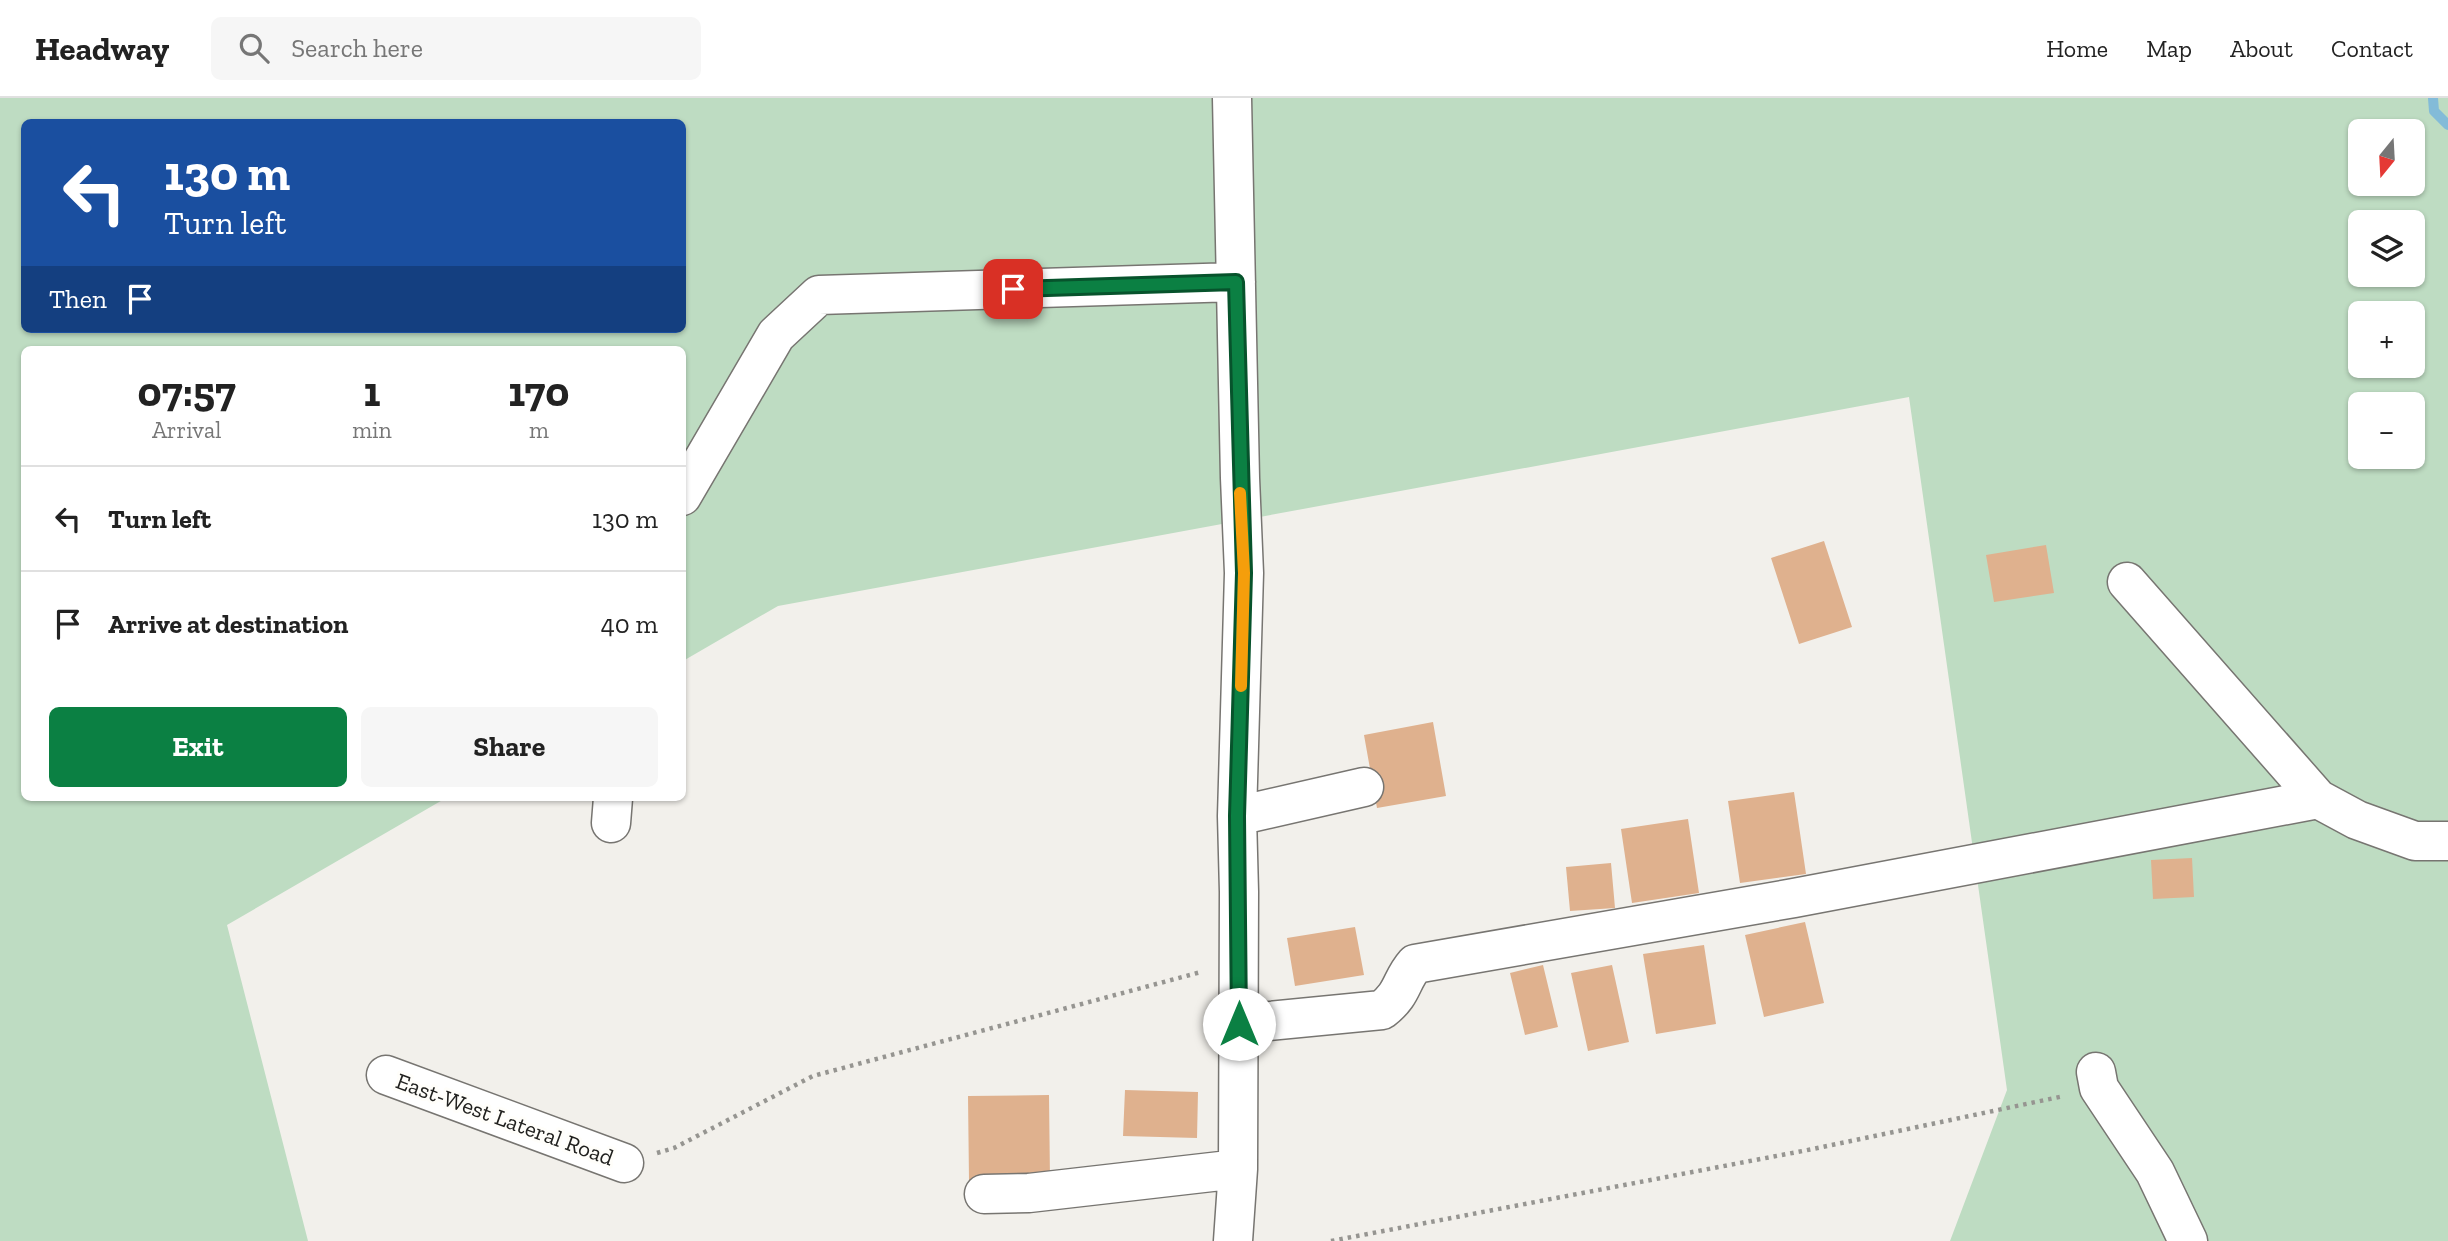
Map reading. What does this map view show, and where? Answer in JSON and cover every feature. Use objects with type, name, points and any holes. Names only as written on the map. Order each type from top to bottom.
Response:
[{"type":"street","points":[[1232,98],[1244,573],[1237,816],[1238,1169],[1233,1241]]},
{"type":"street","points":[[686,489],[775,335],[819,295],[1236,282]]},
{"type":"street","points":[[2127,582],[2318,799],[2357,820],[2415,841],[2448,841]]},
{"type":"street","points":[[1237,816],[1364,787]]},
{"type":"street","points":[[1239,1024],[1382,1010],[1395,1000],[1404,986],[1408,972],[1415,964],[1794,898],[2318,799]]},
{"type":"street","name":"East-West Lateral Road","points":[[386,1074],[624,1163]]},
{"type":"street","points":[[2097,1080],[2155,1172],[2188,1241]]},
{"type":"street","points":[[984,1194],[1029,1193],[1238,1169]]},
{"type":"path","points":[[624,1163],[674,1148],[813,1076],[1239,962]]},
{"type":"path","points":[[1331,1241],[1814,1149],[2097,1080]]},
{"type":"green space","points":[[0,98],[2448,98],[2448,1241],[1950,1241],[2007,1090],[1909,397],[778,606],[686,659],[686,346],[21,346],[21,801],[441,801],[227,925],[308,1241],[0,1241]]},
{"type":"building","points":[[1824,541],[1852,627],[1799,644],[1771,558]]},
{"type":"building","points":[[2046,545],[2054,593],[1994,602],[1986,555]]},
{"type":"building","points":[[1433,722],[1446,796],[1377,808],[1364,735]]},
{"type":"building","points":[[1794,792],[1806,874],[1740,883],[1728,801]]},
{"type":"building","points":[[1688,819],[1699,893],[1632,903],[1621,829]]},
{"type":"building","points":[[2192,858],[2194,897],[2153,899],[2151,860]]},
{"type":"building","points":[[1611,863],[1615,908],[1570,911],[1566,867]]},
{"type":"building","points":[[1805,922],[1824,1003],[1764,1017],[1745,935]]},
{"type":"building","points":[[1355,927],[1364,975],[1295,986],[1287,938]]},
{"type":"building","points":[[1704,945],[1716,1024],[1656,1034],[1643,954]]},
{"type":"building","points":[[1543,965],[1558,1027],[1525,1035],[1510,973]]},
{"type":"building","points":[[1612,965],[1629,1042],[1588,1051],[1571,973]]},
{"type":"building","points":[[1125,1090],[1198,1092],[1197,1138],[1123,1136]]},
{"type":"building","points":[[1049,1095],[1050,1180],[969,1181],[968,1096]]},
{"type":"waterway","points":[[2433,98],[2434,111],[2448,125]]},
{"type":"slow traffic","points":[[1240,493],[1244,573],[1241,686]]},
{"type":"route","points":[[1013,289],[1236,282],[1244,573],[1237,816],[1239,1024]]}]
